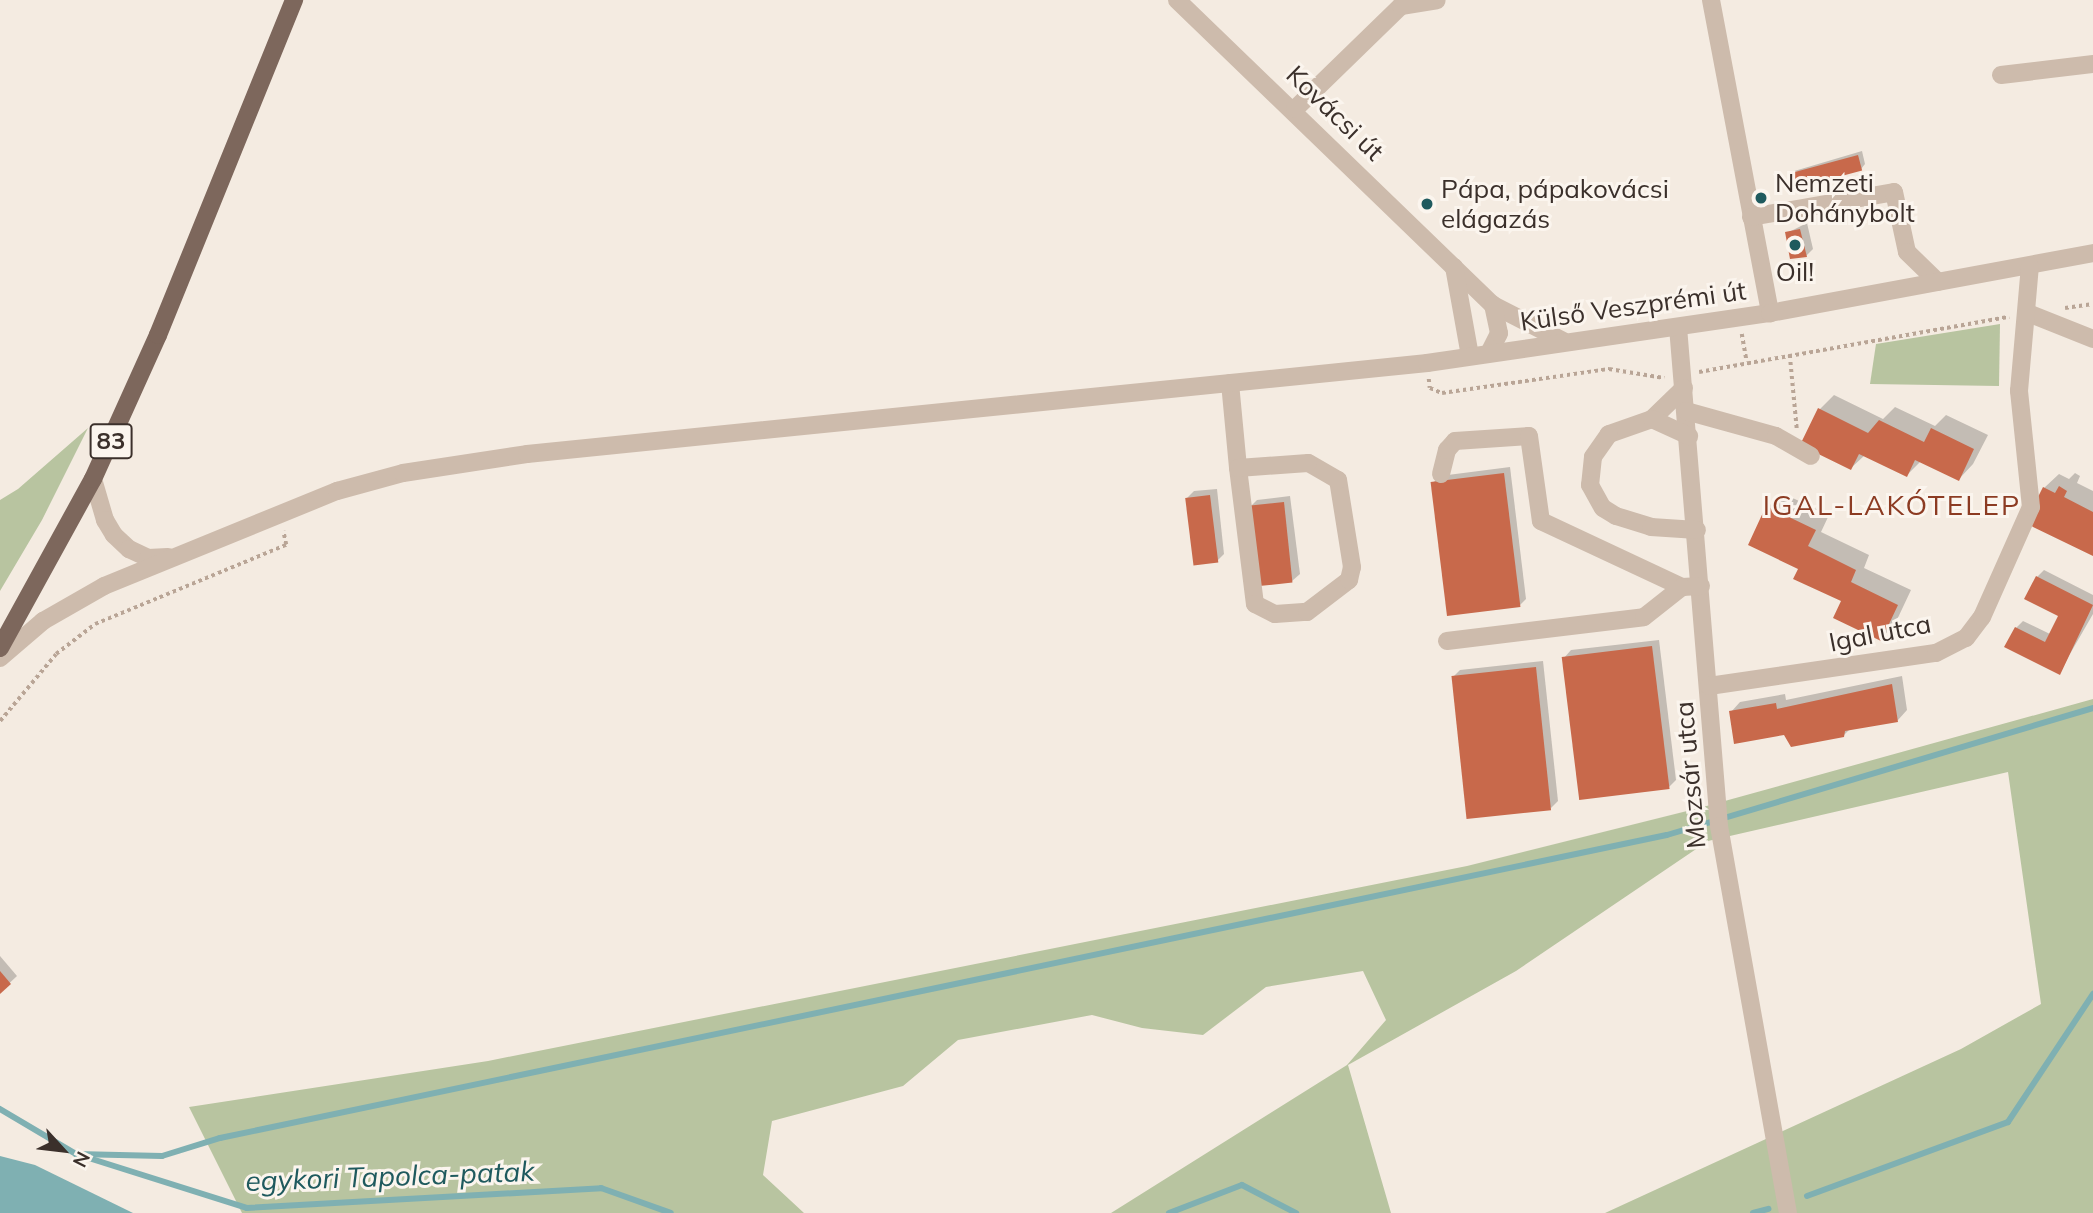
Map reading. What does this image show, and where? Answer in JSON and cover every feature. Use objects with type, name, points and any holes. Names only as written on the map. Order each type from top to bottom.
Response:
[{"type":"main road","name":"83","points":[[0,648],[93,479],[158,335],[294,0]]},
{"type":"street","name":"Kovácsi út","points":[[1177,0],[1295,109],[1493,305],[1529,328],[1566,342]]},
{"type":"street","points":[[1383,0],[1401,6],[1437,0]]},
{"type":"street","points":[[1711,0],[1770,313]]},
{"type":"street","points":[[1295,109],[1401,6]]},
{"type":"street","points":[[2001,75],[2093,64]]},
{"type":"street","points":[[1751,217],[1894,192],[1907,252],[1938,282]]},
{"type":"street","name":"Külső Veszprémi út","points":[[0,657],[72,602],[337,491],[403,473],[527,454],[1427,363],[1770,313],[2093,253]]},
{"type":"street","name":"Igal utca","points":[[1709,687],[1880,664],[1936,653],[1966,638],[1982,617],[2031,507],[2019,391],[2028,313],[2030,266]]},
{"type":"street","points":[[1454,267],[1469,356]]},
{"type":"street","points":[[1489,353],[1499,333],[1493,305]]},
{"type":"street","points":[[2028,313],[2093,339]]},
{"type":"street","name":"Mozsár utca","points":[[1678,327],[1697,530],[1719,826],[1788,1213]]},
{"type":"street","points":[[1684,382],[1652,419],[1625,425],[1598,444],[1589,472],[1595,498],[1603,508],[1631,522],[1697,530]]},
{"type":"street","points":[[1230,383],[1238,468],[1255,604],[1275,614],[1307,612],[1349,580],[1352,567],[1338,480],[1308,463],[1238,468]]},
{"type":"street","points":[[1686,411],[1776,436],[1805,452]]},
{"type":"street","points":[[1652,419],[1689,436]]},
{"type":"street","points":[[1441,474],[1447,450],[1455,441],[1529,436],[1541,521],[1682,587],[1701,586]]},
{"type":"street","points":[[93,479],[105,520],[129,549],[148,558],[175,557]]},
{"type":"street","points":[[1447,641],[1644,617],[1682,587]]},
{"type":"path","points":[[1427,363],[1430,388],[1442,393],[1609,369],[1684,382],[1747,362],[2093,304]]},
{"type":"path","points":[[1739,318],[1747,362]]},
{"type":"path","points":[[1790,355],[1805,452]]},
{"type":"path","points":[[0,721],[56,654],[95,624],[286,545],[278,515]]},
{"type":"green space","points":[[2000,324],[1999,386],[1870,384],[1876,344]]},
{"type":"green space","points":[[88,428],[42,520],[0,591],[0,500],[18,489]]},
{"type":"green space","points":[[2093,699],[2093,1213],[1605,1213],[1961,1049],[2041,1004],[2008,772],[1708,841],[1516,971],[1348,1065],[1391,1213],[1111,1213],[1347,1065],[1386,1020],[1363,971],[1266,987],[1203,1035],[1142,1028],[1092,1015],[958,1040],[903,1086],[772,1121],[763,1175],[804,1213],[242,1213],[189,1107],[488,1061],[1467,866],[1703,807]]},
{"type":"water","points":[[0,1156],[35,1165],[133,1213],[0,1213]]},
{"type":"building","points":[[1858,155],[1862,170],[1794,189],[1789,173]]},
{"type":"building","name":"Oil!","points":[[1800,229],[1807,257],[1790,259],[1785,232]]},
{"type":"building","points":[[1818,408],[1868,433],[1879,420],[1924,442],[1931,428],[1974,449],[1959,481],[1915,460],[1907,477],[1859,454],[1851,470],[1800,445]]},
{"type":"building","points":[[1504,473],[1520,607],[1447,616],[1431,482]]},
{"type":"building","points":[[2059,486],[2067,491],[2064,497],[2093,512],[2093,556],[2025,523],[2043,487],[2055,493]]},
{"type":"building","points":[[1210,495],[1218,562],[1193,566],[1185,498]]},
{"type":"building","points":[[1284,502],[1292,583],[1257,586],[1248,506]]},
{"type":"building","points":[[1766,506],[1816,530],[1808,546],[1856,570],[1851,582],[1898,605],[1881,641],[1833,618],[1841,601],[1793,579],[1798,569],[1748,545]]},
{"type":"building","points":[[2036,576],[2093,605],[2060,675],[2004,647],[2015,627],[2045,642],[2058,616],[2024,599]]},
{"type":"building","points":[[1652,646],[1670,789],[1579,800],[1562,657]]},
{"type":"building","points":[[1536,667],[1551,810],[1467,819],[1451,676]]},
{"type":"building","points":[[1892,684],[1898,722],[1845,731],[1844,737],[1791,747],[1784,735],[1734,744],[1729,711],[1776,703],[1777,709]]},
{"type":"building","points":[[0,971],[11,984],[0,994]]},
{"type":"waterway","points":[[76,1154],[162,1156],[220,1138],[1667,835],[2093,708]]},
{"type":"waterway","name":"egykori Tapolca-patak","points":[[1807,1196],[2008,1122],[2093,994]]},
{"type":"waterway","name":"egykori Tapolca-patak","points":[[0,1109],[76,1154],[247,1208],[601,1188],[671,1213]]},
{"type":"waterway","name":"egykori Tapolca-patak","points":[[1169,1213],[1242,1185],[1296,1213]]},
{"type":"waterway","name":"egykori Tapolca-patak","points":[[1753,1213],[1768,1209]]},
{"type":"place","name":"Nemzeti Dohánybolt","points":[[1761,198]]},
{"type":"place","name":"Pápa, pápakovácsi elágazás","points":[[1427,204]]},
{"type":"place","name":"Oil!","points":[[1795,245]]},
{"type":"district","name":"IGAL-LAKÓTELEP","points":[[1892,505]]}]
